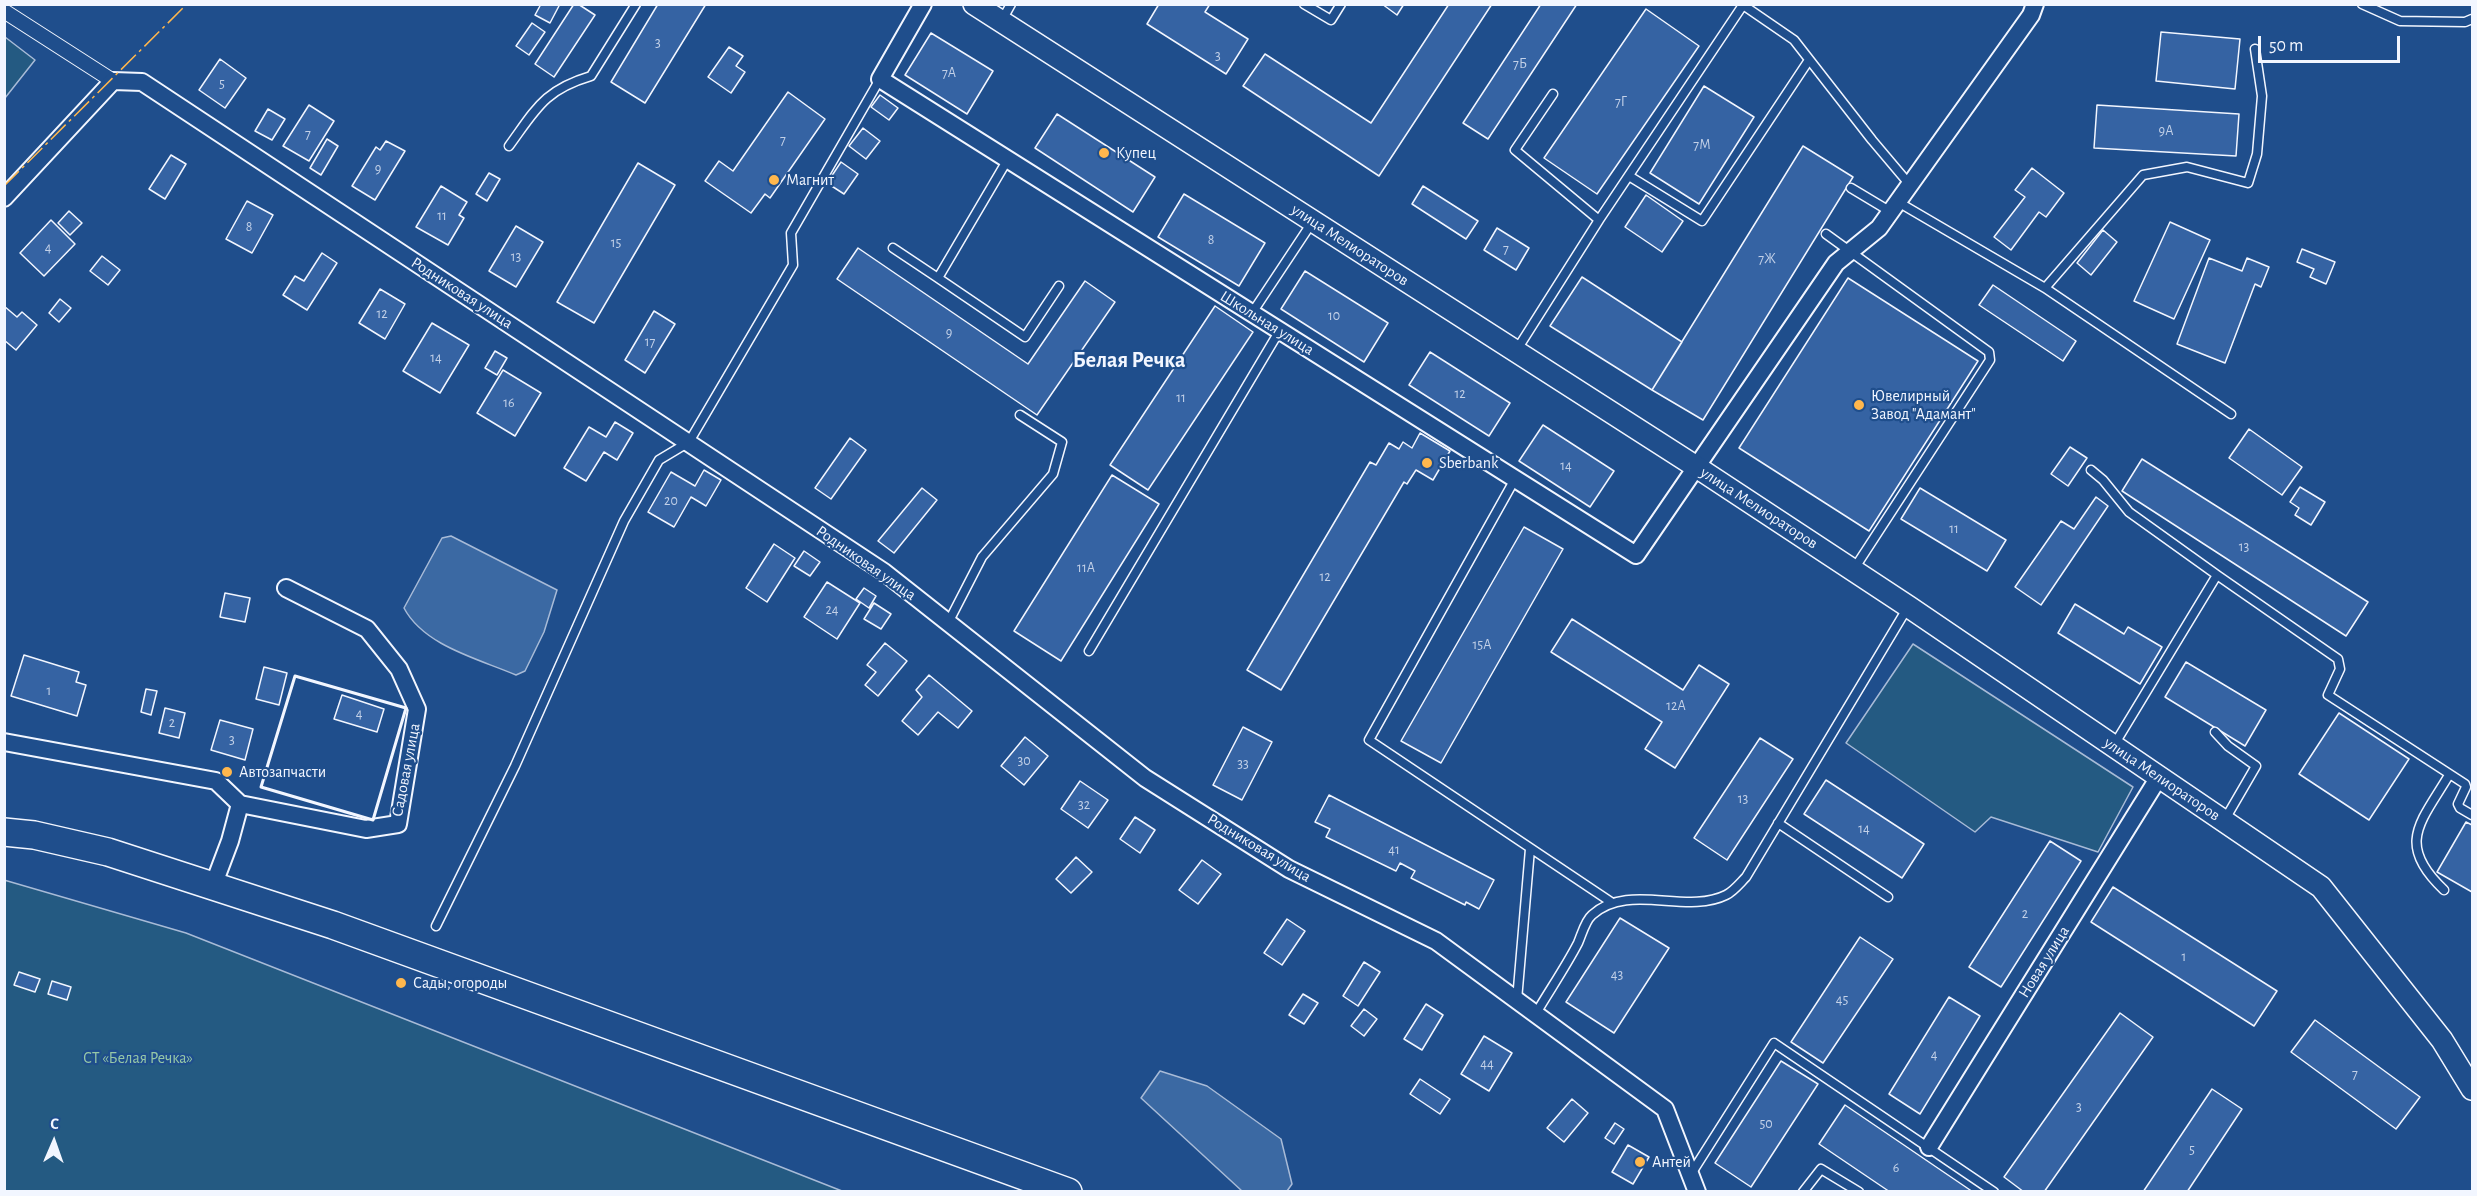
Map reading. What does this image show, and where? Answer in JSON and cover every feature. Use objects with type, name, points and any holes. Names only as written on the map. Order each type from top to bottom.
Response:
[{"type":"main road","points":[[4,832],[34,835],[108,852],[333,925],[1068,1191]]},
{"type":"street","points":[[880,79],[923,4]]},
{"type":"street","name":"улица Мелиораторов","points":[[975,4],[1006,13],[1313,221],[1698,468],[1909,607],[2321,887],[2442,1040],[2472,1089]]},
{"type":"street","points":[[1698,468],[1836,263],[1879,228],[2031,15],[2035,4]]},
{"type":"street","points":[[4,11],[113,81],[4,198]]},
{"type":"street","name":"Школьная улица","points":[[880,79],[1636,555],[1698,468]]},
{"type":"street","name":"Родниковая улица","points":[[113,81],[142,82],[884,572],[1145,778],[1289,869],[1436,941],[1665,1109],[1697,1191]]},
{"type":"street","name":"Садовая улица","points":[[240,804],[366,829],[398,824],[417,709],[399,669],[367,629],[286,588]]},
{"type":"street","points":[[4,742],[216,781],[240,804],[231,842],[213,886]]},
{"type":"street","name":"Новая улица","points":[[1929,1147],[2159,777]]},
{"type":"lane","points":[[509,146],[548,96],[567,83],[591,76],[636,4]]},
{"type":"lane","points":[[1304,4],[1331,20],[1341,4]]},
{"type":"lane","points":[[2362,4],[2400,21],[2465,22],[2472,19]]},
{"type":"lane","points":[[1515,351],[1599,220],[1743,5],[1794,40],[1872,140],[1910,184]]},
{"type":"lane","points":[[2045,288],[2143,175],[2187,167],[2248,183],[2257,154],[2262,96],[2254,49]]},
{"type":"lane","points":[[1629,176],[1702,221],[1809,60]]},
{"type":"lane","points":[[436,926],[515,766],[624,521],[659,460],[689,442],[793,265],[791,233],[880,79]]},
{"type":"lane","points":[[1553,94],[1515,150],[1599,220]]},
{"type":"lane","points":[[938,278],[1008,159]]},
{"type":"lane","points":[[1851,188],[1894,207],[2045,288],[2231,414]]},
{"type":"lane","points":[[1252,313],[1313,221]]},
{"type":"lane","points":[[1826,234],[1989,352],[1990,360],[1853,570]]},
{"type":"lane","points":[[893,248],[1025,337],[1059,286]]},
{"type":"lane","points":[[1089,651],[1280,330]]},
{"type":"lane","points":[[948,623],[982,557],[1053,474],[1062,442],[1020,415]]},
{"type":"lane","points":[[2091,470],[2103,480],[2129,512],[2338,659],[2340,669],[2328,695],[2465,784],[2466,787],[2458,804],[2460,808],[2472,815]]},
{"type":"lane","points":[[1515,479],[1369,740],[1611,902]]},
{"type":"lane","points":[[2114,746],[2217,576]]},
{"type":"lane","points":[[1535,1015],[1578,943],[1590,917],[1611,902],[1706,900],[1723,897],[1746,877],[1909,607]]},
{"type":"lane","points":[[2215,732],[2228,746],[2256,766],[2224,821]]},
{"type":"lane","points":[[2444,890],[2425,869],[2416,849],[2415,840],[2417,829],[2449,775]]},
{"type":"lane","points":[[1778,823],[1888,897]]},
{"type":"lane","points":[[1517,1001],[1530,849]]},
{"type":"lane","points":[[1690,1174],[1774,1043],[1994,1191]]},
{"type":"lane","points":[[1803,1191],[1821,1169],[1859,1191]]},
{"type":"green space","points":[[5,37],[35,60],[5,98]]},
{"type":"green space","points":[[1913,644],[2133,787],[2098,852],[1991,817],[1975,832],[1846,743]]},
{"type":"green space","name":"СТ «Белая Речка»","points":[[4,880],[186,933],[842,1191],[5,1191]]},
{"type":"shaded area","points":[[451,536],[557,590],[544,632],[525,671],[516,675],[438,642],[413,621],[404,608],[442,538]]},
{"type":"shaded area","points":[[1160,1071],[1207,1086],[1281,1139],[1292,1184],[1287,1191],[1242,1191],[1141,1098]]},
{"type":"building","points":[[541,4],[560,4],[550,23],[535,15]]},
{"type":"building","points":[[574,4],[578,4],[595,15],[554,77],[535,64]]},
{"type":"building","points":[[658,4],[706,4],[645,103],[611,82]]},
{"type":"building","points":[[1159,4],[1210,4],[1205,12],[1248,39],[1226,74],[1147,24]]},
{"type":"building","points":[[1382,4],[1404,4],[1397,15]]},
{"type":"building","points":[[1449,4],[1492,4],[1379,176],[1243,86],[1265,54],[1371,123]]},
{"type":"building","points":[[1541,4],[1577,4],[1488,139],[1463,123]]},
{"type":"building","points":[[1646,9],[1699,46],[1597,194],[1544,158]]},
{"type":"building","points":[[532,23],[545,32],[529,55],[516,46]]},
{"type":"building","points":[[2161,32],[2240,39],[2235,89],[2156,81]]},
{"type":"building","points":[[931,33],[993,71],[967,114],[905,75]]},
{"type":"building","points":[[729,47],[743,56],[736,66],[745,72],[731,93],[708,77]]},
{"type":"building","points":[[220,59],[246,78],[225,108],[199,90]]},
{"type":"building","points":[[1704,86],[1754,117],[1699,204],[1650,173]]},
{"type":"building","points":[[788,92],[825,119],[770,198],[765,194],[751,213],[705,181],[719,161],[733,171]]},
{"type":"building","points":[[880,95],[898,108],[889,120],[871,107]]},
{"type":"building","points":[[309,105],[334,121],[309,161],[283,146]]},
{"type":"building","points":[[2097,105],[2239,114],[2236,156],[2094,148]]},
{"type":"building","points":[[268,109],[285,119],[272,140],[255,131]]},
{"type":"building","points":[[1057,114],[1155,177],[1133,212],[1035,148]]},
{"type":"building","points":[[863,128],[880,141],[866,159],[849,146]]},
{"type":"building","points":[[327,139],[338,146],[321,175],[310,168]]},
{"type":"building","points":[[386,141],[405,151],[375,200],[352,186],[376,147],[380,150]]},
{"type":"building","points":[[1803,146],[1853,177],[1703,420],[1652,390]]},
{"type":"building","points":[[171,155],[186,164],[165,199],[149,189]]},
{"type":"building","points":[[841,162],[858,174],[844,194],[827,183]]},
{"type":"building","points":[[638,163],[675,185],[594,323],[557,302]]},
{"type":"building","points":[[2032,168],[2064,193],[2046,217],[2039,212],[2011,250],[1994,237],[2025,197],[2015,190]]},
{"type":"building","points":[[489,173],[500,179],[487,201],[476,194]]},
{"type":"building","points":[[441,186],[467,202],[459,215],[464,218],[448,245],[416,227]]},
{"type":"building","points":[[1423,186],[1478,221],[1466,239],[1412,204]]},
{"type":"building","points":[[1184,194],[1265,243],[1239,286],[1158,237]]},
{"type":"building","points":[[1646,195],[1683,221],[1662,252],[1625,227]]},
{"type":"building","points":[[247,201],[273,215],[252,253],[226,239]]},
{"type":"building","points":[[69,211],[82,223],[70,235],[58,223]]},
{"type":"building","points":[[51,220],[75,244],[44,276],[20,253]]},
{"type":"building","points":[[2170,222],[2210,240],[2174,319],[2134,301]]},
{"type":"building","points":[[516,226],[543,242],[516,287],[489,271]]},
{"type":"building","points":[[1497,228],[1529,248],[1516,270],[1484,250]]},
{"type":"building","points":[[2103,230],[2117,242],[2091,275],[2077,263]]},
{"type":"building","points":[[858,248],[1028,364],[1085,281],[1115,302],[1037,415],[837,279]]},
{"type":"building","points":[[2302,249],[2335,262],[2326,284],[2310,277],[2314,269],[2297,262]]},
{"type":"building","points":[[322,253],[337,263],[307,310],[283,295],[295,276],[304,281]]},
{"type":"building","points":[[102,256],[120,270],[108,285],[90,271]]},
{"type":"building","points":[[2209,258],[2242,271],[2247,258],[2269,267],[2261,287],[2255,284],[2225,363],[2177,344]]},
{"type":"building","points":[[1305,271],[1388,323],[1364,362],[1281,309]]},
{"type":"building","points":[[1582,277],[1682,342],[1652,390],[1550,326]]},
{"type":"building","name":"Ювелирный Завод \"Адамант\"","points":[[1848,278],[1978,361],[1869,531],[1739,448]]},
{"type":"building","points":[[1993,285],[2076,341],[2063,361],[1979,305]]},
{"type":"building","points":[[380,289],[405,304],[385,339],[359,323]]},
{"type":"building","points":[[60,299],[71,308],[59,322],[49,313]]},
{"type":"building","points":[[4,306],[17,317],[22,312],[37,325],[16,350],[4,340]]},
{"type":"building","points":[[1215,306],[1253,332],[1148,490],[1110,465]]},
{"type":"building","points":[[654,311],[675,324],[645,373],[625,360]]},
{"type":"building","points":[[432,323],[469,345],[440,393],[403,371]]},
{"type":"building","points":[[495,351],[507,358],[497,375],[485,368]]},
{"type":"building","points":[[1430,352],[1510,403],[1489,436],[1409,385]]},
{"type":"building","points":[[503,370],[541,393],[515,436],[477,413]]},
{"type":"building","points":[[615,422],[633,433],[617,460],[604,452],[586,481],[564,468],[589,427],[606,437]]},
{"type":"building","points":[[1543,425],[1614,471],[1590,507],[1519,461]]},
{"type":"building","points":[[2249,429],[2302,467],[2282,495],[2229,458]]},
{"type":"building","points":[[1420,433],[1450,451],[1433,480],[1416,470],[1407,484],[1404,482],[1281,690],[1247,670],[1370,462],[1376,465],[1389,443],[1399,449],[1403,442],[1412,448]]},
{"type":"building","points":[[850,438],[866,450],[831,499],[815,488]]},
{"type":"building","points":[[2070,447],[2087,458],[2068,486],[2051,474]]},
{"type":"building","points":[[2142,459],[2368,602],[2346,636],[2122,491]]},
{"type":"building","points":[[704,470],[721,480],[706,506],[691,497],[674,527],[648,512],[671,472],[695,486]]},
{"type":"building","points":[[1112,475],[1159,504],[1061,661],[1014,631]]},
{"type":"building","points":[[2300,487],[2325,502],[2311,525],[2295,515],[2299,508],[2290,502]]},
{"type":"building","points":[[922,488],[937,500],[894,553],[878,541]]},
{"type":"building","points":[[1920,488],[2006,540],[1987,571],[1901,519]]},
{"type":"building","points":[[2096,497],[2108,506],[2041,605],[2015,587],[2061,521],[2074,529]]},
{"type":"building","points":[[1524,527],[1563,549],[1441,763],[1401,741]]},
{"type":"building","points":[[774,544],[795,558],[767,602],[746,588]]},
{"type":"building","points":[[804,551],[820,562],[810,576],[794,566]]},
{"type":"building","points":[[827,582],[860,603],[837,639],[804,617]]},
{"type":"building","points":[[864,588],[876,596],[869,608],[856,599]]},
{"type":"building","points":[[225,593],[250,598],[245,622],[220,617]]},
{"type":"building","points":[[874,603],[891,614],[881,629],[864,619]]},
{"type":"building","points":[[2075,604],[2124,634],[2128,627],[2162,647],[2140,684],[2058,633]]},
{"type":"building","points":[[1572,619],[1683,690],[1699,665],[1729,684],[1675,768],[1645,749],[1662,722],[1551,652]]},
{"type":"building","points":[[885,643],[907,661],[878,696],[865,685],[876,672],[867,665]]},
{"type":"building","points":[[24,655],[79,672],[76,682],[86,685],[77,716],[11,696]]},
{"type":"building","points":[[2186,662],[2266,710],[2245,746],[2165,697]]},
{"type":"building","points":[[264,667],[287,673],[279,705],[256,699]]},
{"type":"building","points":[[929,675],[972,711],[958,728],[938,712],[918,735],[902,721],[922,697],[916,690]]},
{"type":"building","points":[[146,689],[157,691],[151,715],[141,712]]},
{"type":"building","points":[[342,695],[384,709],[377,732],[334,719]]},
{"type":"building","points":[[165,708],[185,713],[179,738],[159,733]]},
{"type":"building","points":[[2339,713],[2409,759],[2369,820],[2299,774]]},
{"type":"building","points":[[220,720],[253,729],[245,760],[211,750]]},
{"type":"building","points":[[1243,727],[1272,742],[1242,800],[1213,785]]},
{"type":"building","points":[[1025,737],[1048,756],[1024,785],[1001,766]]},
{"type":"building","points":[[1760,738],[1793,759],[1727,860],[1694,838]]},
{"type":"building","points":[[1826,780],[1924,844],[1902,878],[1804,814]]},
{"type":"building","points":[[1080,781],[1108,800],[1088,828],[1061,809]]},
{"type":"building","points":[[1329,795],[1494,880],[1479,909],[1466,902],[1465,905],[1411,878],[1415,871],[1400,863],[1396,871],[1326,837],[1330,829],[1315,822]]},
{"type":"building","points":[[1135,817],[1155,830],[1140,853],[1120,839]]},
{"type":"building","points":[[2466,822],[2472,825],[2472,892],[2437,872]]},
{"type":"building","points":[[2050,841],[2081,861],[2001,987],[1969,967]]},
{"type":"building","points":[[1076,857],[1092,872],[1071,893],[1056,879]]},
{"type":"building","points":[[1202,860],[1221,874],[1198,904],[1179,890]]},
{"type":"building","points":[[2113,887],[2277,991],[2254,1026],[2091,922]]},
{"type":"building","points":[[1620,918],[1669,948],[1614,1033],[1566,1002]]},
{"type":"building","points":[[1287,919],[1305,931],[1282,965],[1264,953]]},
{"type":"building","points":[[1860,937],[1893,959],[1823,1063],[1791,1042]]},
{"type":"building","points":[[1364,962],[1380,972],[1358,1006],[1343,996]]},
{"type":"building","points":[[19,972],[40,979],[35,992],[14,985]]},
{"type":"building","points":[[52,981],[71,987],[67,1000],[48,994]]},
{"type":"building","points":[[1303,994],[1318,1003],[1304,1024],[1289,1015]]},
{"type":"building","points":[[1949,997],[1980,1016],[1920,1114],[1889,1094]]},
{"type":"building","points":[[1426,1004],[1443,1015],[1422,1050],[1404,1039]]},
{"type":"building","points":[[1364,1009],[1377,1019],[1364,1036],[1351,1026]]},
{"type":"building","points":[[2120,1013],[2153,1037],[2044,1192],[2024,1192],[2004,1177]]},
{"type":"building","points":[[2315,1020],[2420,1097],[2396,1129],[2291,1052]]},
{"type":"building","points":[[1484,1036],[1512,1053],[1489,1091],[1461,1074]]},
{"type":"building","points":[[1781,1061],[1818,1084],[1751,1187],[1715,1163]]},
{"type":"building","points":[[1420,1079],[1450,1099],[1440,1114],[1410,1094]]},
{"type":"building","points":[[2212,1089],[2242,1109],[2187,1192],[2143,1192]]},
{"type":"building","points":[[1572,1099],[1588,1113],[1564,1142],[1547,1128]]},
{"type":"building","points":[[1845,1105],[1973,1192],[1890,1192],[1819,1144]]},
{"type":"building","points":[[1615,1123],[1624,1129],[1614,1144],[1605,1138]]},
{"type":"building","points":[[1628,1145],[1649,1157],[1633,1184],[1612,1172]]},
{"type":"wall","points":[[295,676],[406,708],[373,820],[261,787],[295,676]]},
{"type":"power","points":[[4,186],[187,4]]},
{"type":"place","name":"Купец","points":[[1104,153]]},
{"type":"place","name":"Магнит","points":[[774,180]]},
{"type":"place","name":"Ювелирный Завод \"Адамант\"","points":[[1859,405]]},
{"type":"place","name":"Sberbank","points":[[1427,463]]},
{"type":"place","name":"Автозапчасти","points":[[227,772]]},
{"type":"place","name":"Сады, огороды","points":[[401,983]]},
{"type":"place","name":"Антей","points":[[1640,1162]]},
{"type":"district","name":"Белая Речка","points":[[1129,360]]}]
